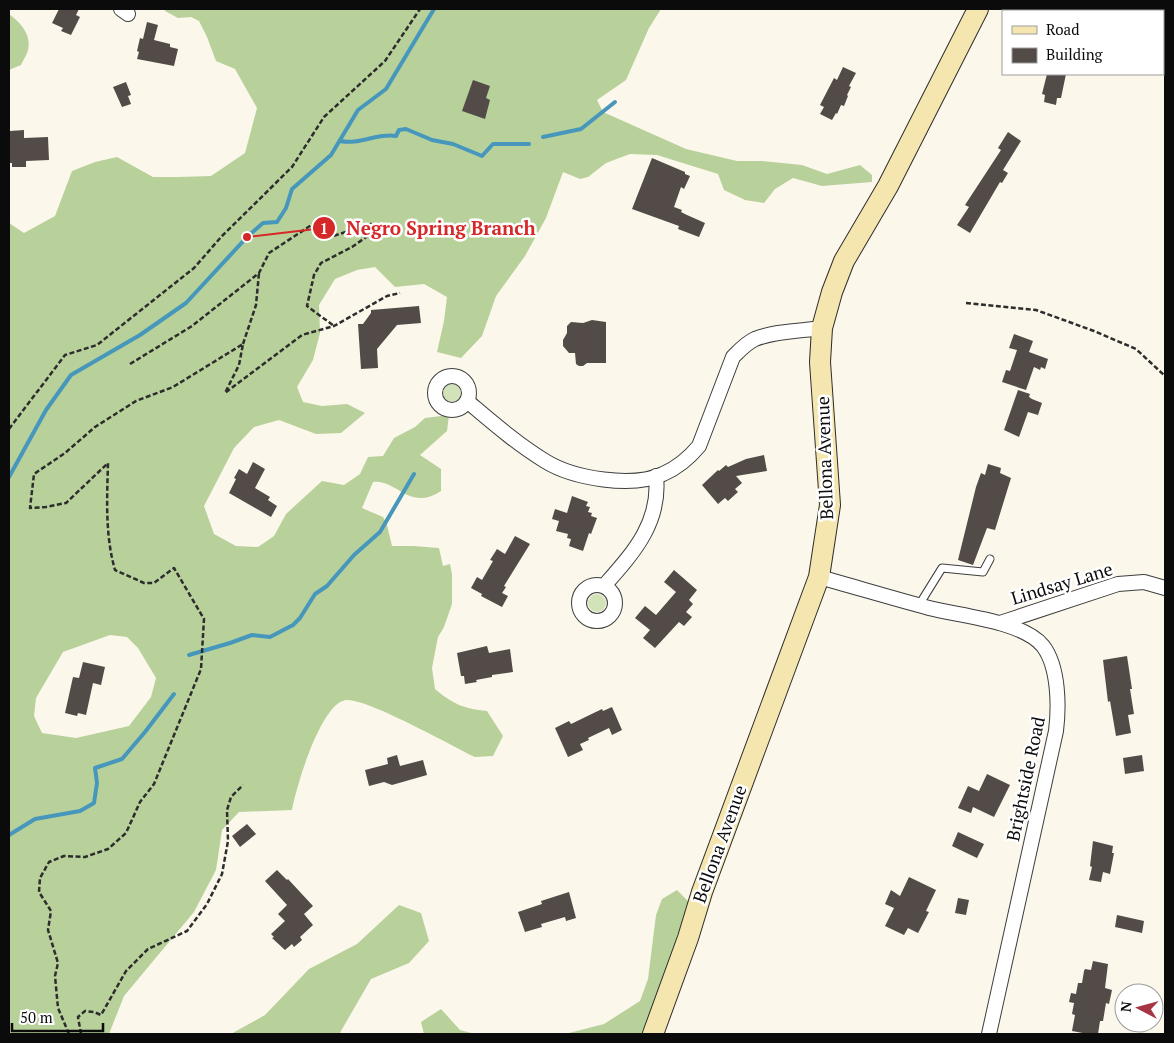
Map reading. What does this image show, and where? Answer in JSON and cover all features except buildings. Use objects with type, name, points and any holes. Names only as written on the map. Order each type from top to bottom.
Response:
[{"type":"main road","name":"Bellona Avenue","points":[[654,1034],[702,892],[819,577],[830,506],[820,362],[822,328],[832,292],[844,261],[888,186],[978,9]]},
{"type":"street","points":[[467,401],[511,437],[546,462],[568,472],[594,478],[646,479],[676,467],[699,446],[733,357],[742,348],[753,340],[767,336],[822,328]]},
{"type":"street","points":[[604,586],[619,569],[649,525],[658,491],[656,476]]},
{"type":"street","name":"Brightside Road","points":[[819,577],[920,605],[1000,623],[1034,638],[1044,647],[1052,666],[1059,711],[1051,759],[989,1034]]},
{"type":"street","name":"Lindsay Lane","points":[[1000,623],[1118,584],[1144,582],[1165,588]]},
{"type":"lane","points":[[920,605],[942,568],[983,572],[990,559]]},
{"type":"path","points":[[9,429],[65,355],[97,345],[194,268],[222,236],[292,168],[324,117],[385,61],[420,9]]},
{"type":"path","points":[[334,326],[307,306],[314,275],[321,263],[352,247],[372,233],[371,224],[330,237],[332,226],[319,220],[269,253],[259,273],[256,305],[243,344],[239,365],[225,393],[302,335],[334,326],[387,296],[400,293]]},
{"type":"path","points":[[130,364],[192,326],[259,273]]},
{"type":"path","points":[[966,303],[1036,310],[1094,331],[1136,349],[1165,376]]},
{"type":"path","points":[[69,1034],[58,1008],[55,976],[58,963],[48,930],[51,911],[39,892],[40,878],[49,862],[64,856],[85,856],[108,849],[126,833],[140,802],[154,784],[201,669],[204,619],[174,568],[154,583],[144,583],[114,570],[109,549],[107,520],[108,463],[66,503],[46,507],[30,508],[34,474],[95,427],[136,401],[173,387],[243,344]]},
{"type":"path","points":[[81,1034],[78,1017],[84,1011],[101,1015],[126,971],[148,949],[186,931],[207,904],[222,874],[228,841],[227,810],[231,797],[243,785]]},
{"type":"green space","points":[[165,9],[661,9],[649,28],[626,80],[597,100],[603,112],[686,149],[737,161],[762,161],[802,165],[827,174],[860,165],[872,175],[872,182],[822,186],[793,178],[775,189],[764,203],[745,200],[724,190],[718,174],[657,155],[630,154],[606,163],[588,177],[580,179],[563,172],[546,218],[525,256],[496,296],[482,336],[461,358],[437,352],[447,297],[424,284],[395,287],[375,267],[357,270],[335,279],[319,305],[320,333],[313,360],[297,387],[303,402],[322,406],[347,404],[365,413],[341,433],[316,434],[279,420],[254,427],[234,448],[204,506],[214,534],[236,546],[258,547],[274,536],[286,514],[322,481],[344,485],[360,474],[368,457],[383,456],[394,438],[415,427],[425,418],[449,415],[447,431],[420,455],[441,469],[441,491],[430,497],[412,497],[382,482],[373,482],[362,508],[383,517],[392,546],[439,548],[443,566],[450,564],[452,604],[444,627],[438,637],[432,668],[435,689],[459,705],[487,711],[503,736],[493,756],[475,757],[390,714],[357,701],[346,700],[337,705],[328,715],[311,748],[292,810],[239,812],[222,830],[216,870],[194,912],[124,996],[109,1034],[9,1034],[9,223],[24,233],[55,216],[72,171],[95,162],[117,157],[153,177],[211,176],[245,153],[257,108],[235,69],[216,61],[199,21],[191,17],[178,18],[165,11]],"holes":[[[110,635],[127,637],[138,648],[156,678],[151,697],[129,726],[76,738],[42,733],[34,716],[36,698],[63,652]]]},
{"type":"green space","points":[[9,14],[24,29],[29,44],[21,65],[9,70]]},
{"type":"green space","points":[[452,384],[458,387],[461,393],[458,399],[452,402],[446,399],[443,393],[446,387]]},
{"type":"green space","points":[[593,594],[601,594],[606,599],[604,610],[593,612],[588,607],[588,599]]},
{"type":"green space","points":[[677,890],[691,904],[647,1034],[565,1034],[604,1024],[640,1001],[648,979],[656,915],[662,899]]},
{"type":"green space","points":[[399,905],[421,913],[429,941],[409,963],[371,979],[340,1034],[231,1034],[265,1015],[309,969],[357,944]]},
{"type":"green space","points":[[441,1009],[460,1030],[475,1034],[424,1034],[421,1022]]},
{"type":"waterway","points":[[9,477],[46,410],[71,375],[140,335],[186,303],[247,237],[263,223],[277,222],[286,208],[292,189],[331,155],[358,110],[386,89],[434,9]]},
{"type":"waterway","points":[[543,137],[581,129],[615,102]]},
{"type":"waterway","points":[[340,141],[347,142],[382,136],[396,136],[399,130],[406,129],[432,140],[453,144],[482,156],[493,144],[529,144]]},
{"type":"waterway","points":[[189,655],[252,635],[270,637],[293,625],[300,618],[315,594],[327,586],[354,555],[380,532],[414,474]]},
{"type":"waterway","points":[[9,835],[35,819],[80,811],[94,803],[97,783],[95,768],[122,759],[174,694]]},
{"type":"place","name":"Negro Spring Branch","points":[[247,237]]}]
